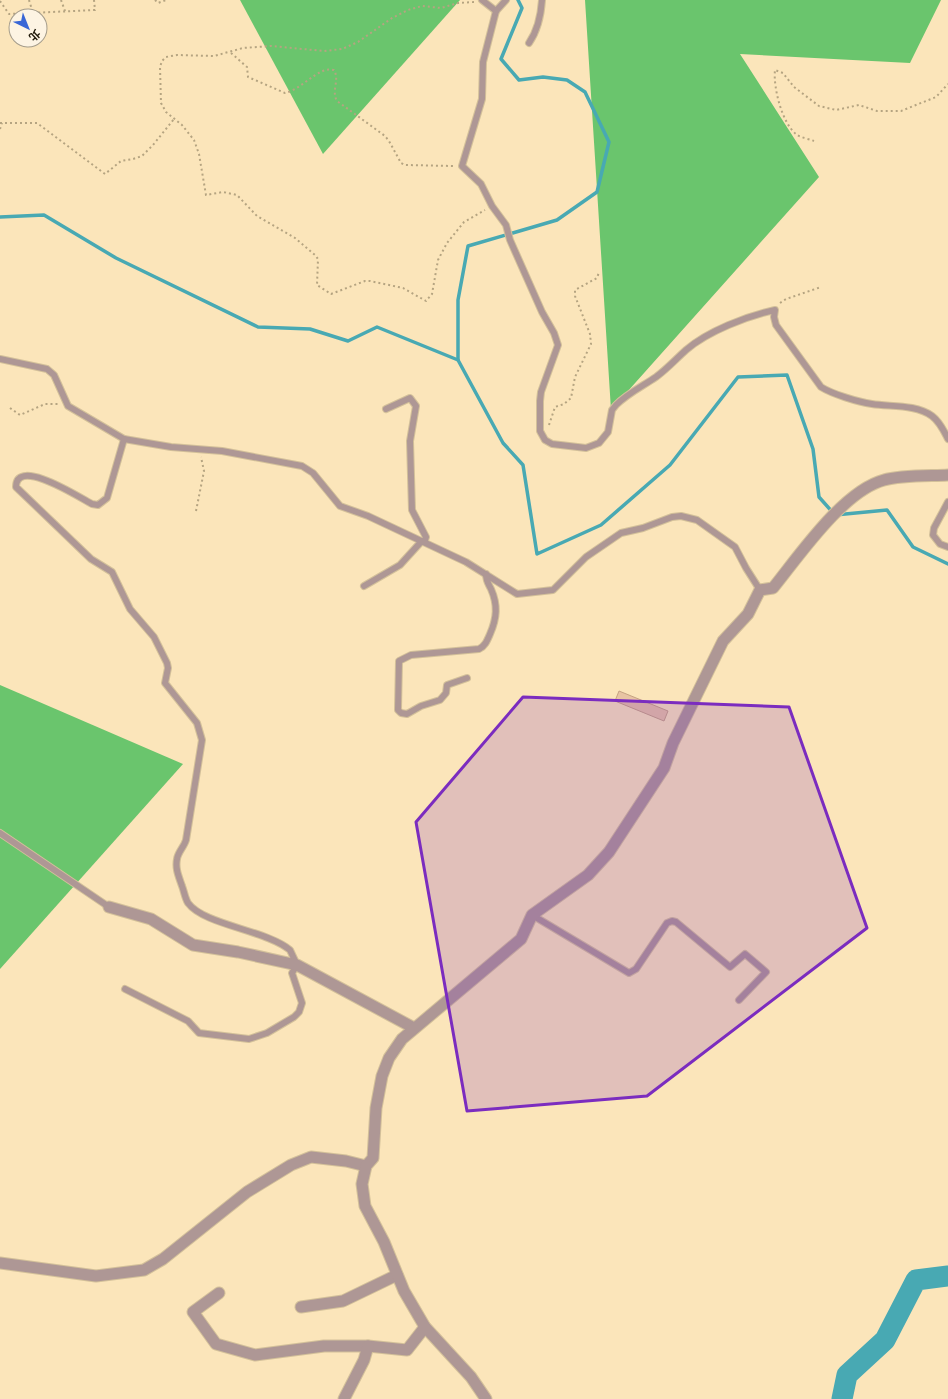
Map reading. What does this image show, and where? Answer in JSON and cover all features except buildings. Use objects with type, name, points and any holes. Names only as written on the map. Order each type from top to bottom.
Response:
[{"type":"street","points":[[486,1399],[471,1377],[426,1327],[404,1291],[384,1242],[365,1206],[362,1184],[366,1166],[373,1158],[376,1108],[382,1076],[389,1058],[402,1039],[414,1028],[521,939],[532,915],[588,875],[609,852],[664,768],[673,743],[723,641],[748,614],[760,590],[774,588],[829,520],[860,491],[885,479],[948,475]]},
{"type":"street","points":[[108,907],[151,919],[193,945],[238,952],[297,965],[414,1028]]},
{"type":"street","points":[[0,1263],[96,1276],[144,1270],[163,1259],[228,1209],[247,1192],[291,1165],[311,1157],[346,1161],[366,1166]]},
{"type":"street","points":[[300,1307],[343,1301],[398,1275]]},
{"type":"street","points":[[219,1293],[193,1312],[216,1344],[255,1355],[324,1346],[368,1346],[407,1350],[426,1327]]},
{"type":"street","points":[[344,1399],[364,1360],[368,1346]]},
{"type":"lane","points":[[480,0],[496,11]]},
{"type":"lane","points":[[506,0],[496,11],[483,62],[482,99],[462,166],[481,184],[492,206],[506,225],[510,240],[542,312],[554,333],[558,345],[541,392],[539,427],[545,440],[552,444],[586,448],[599,443],[608,432],[612,410],[616,405],[663,372],[686,350],[700,340],[736,323],[757,314],[775,310],[774,317],[776,325],[822,387],[828,391],[867,403],[902,407],[929,414],[937,421],[948,439]]},
{"type":"lane","points":[[529,43],[534,36],[539,22],[542,0]]},
{"type":"lane","points":[[0,359],[47,369],[51,372],[66,404],[124,439],[171,447],[198,448],[302,466],[313,474],[340,506],[368,516],[466,562],[517,594],[548,592],[558,586],[586,558],[621,533],[643,528],[672,517],[681,516],[697,520],[735,546],[746,568],[760,590]]},
{"type":"lane","points":[[364,586],[400,565],[423,542],[426,537],[412,510],[410,441],[416,406],[410,398],[386,409]]},
{"type":"lane","points":[[124,439],[107,498],[98,505],[92,504],[54,482],[31,476],[20,478],[17,481],[16,487],[92,559],[112,572],[130,609],[154,638],[167,663],[168,668],[165,683],[200,728],[202,740],[186,840],[178,853],[176,869],[187,900],[196,910],[214,919],[245,929],[290,950],[297,965],[292,973],[302,1003],[299,1012],[267,1033],[249,1039],[199,1033],[188,1021],[125,989]]},
{"type":"lane","points":[[948,502],[934,528],[933,535],[940,544],[948,547]]},
{"type":"lane","points":[[467,678],[448,685],[446,693],[440,700],[420,706],[407,714],[401,713],[398,710],[399,661],[410,655],[479,649],[486,643],[495,624],[497,610],[495,600],[486,580],[486,574]]},
{"type":"lane","points":[[0,833],[108,907]]},
{"type":"lane","points":[[532,915],[629,973],[636,969],[668,923],[672,921],[676,922],[730,967],[745,954],[766,972],[739,1000]]},
{"type":"path","points":[[61,0],[65,11]]},
{"type":"path","points":[[48,12],[95,10],[94,0]]},
{"type":"path","points":[[155,0],[158,3],[166,0]]},
{"type":"path","points":[[480,0],[458,3],[441,8],[422,6],[408,10],[392,18],[358,42],[342,49],[324,51],[272,46],[243,48],[231,53],[214,56],[170,56],[162,61],[160,67],[162,103],[166,112],[188,132],[197,147],[206,194],[224,192],[237,195],[257,216],[295,238],[316,255],[318,263],[317,285],[331,294],[366,281],[403,288],[426,301],[432,294],[438,260],[447,243],[464,222],[492,206]]},
{"type":"path","points":[[0,1],[8,13]]},
{"type":"path","points":[[231,53],[247,67],[248,77],[285,93],[302,86],[323,70],[334,70],[336,76],[334,92],[337,101],[390,141],[402,165],[462,166]]},
{"type":"path","points":[[814,141],[797,134],[785,121],[774,79],[775,70],[783,73],[794,87],[819,106],[836,110],[859,105],[878,111],[901,111],[936,97],[948,84]]},
{"type":"path","points":[[0,129],[1,123],[37,123],[105,174],[121,161],[142,156],[174,119]]},
{"type":"path","points":[[545,440],[555,408],[564,404],[571,398],[575,377],[591,344],[590,334],[574,290],[597,278],[599,272]]},
{"type":"path","points":[[775,310],[777,305],[786,298],[810,292],[821,287]]},
{"type":"path","points":[[10,408],[20,414],[45,404],[66,404]]},
{"type":"path","points":[[196,511],[204,471],[198,448]]},
{"type":"highlighted area","points":[[523,697],[789,707],[867,928],[647,1096],[467,1111],[416,822]]},
{"type":"green space","points":[[240,0],[460,0],[323,154]]},
{"type":"green space","points":[[585,0],[941,0],[910,63],[740,54],[819,177],[611,410]]},
{"type":"green space","points":[[0,685],[183,764],[0,969]]},
{"type":"waterway","points":[[518,0],[522,8],[501,59],[519,80],[543,77],[567,80],[585,92],[609,142],[597,192],[557,220],[468,246],[458,300],[458,360],[503,443],[523,465],[537,554],[601,525],[670,465],[738,377],[787,375],[813,449],[819,497],[835,515],[887,510],[913,547],[948,564]]},
{"type":"waterway","points":[[0,217],[44,215],[116,258],[258,327],[310,329],[348,341],[377,327],[458,360]]},
{"type":"waterway","points":[[842,1399],[847,1375],[885,1340],[916,1280],[948,1276]]}]
